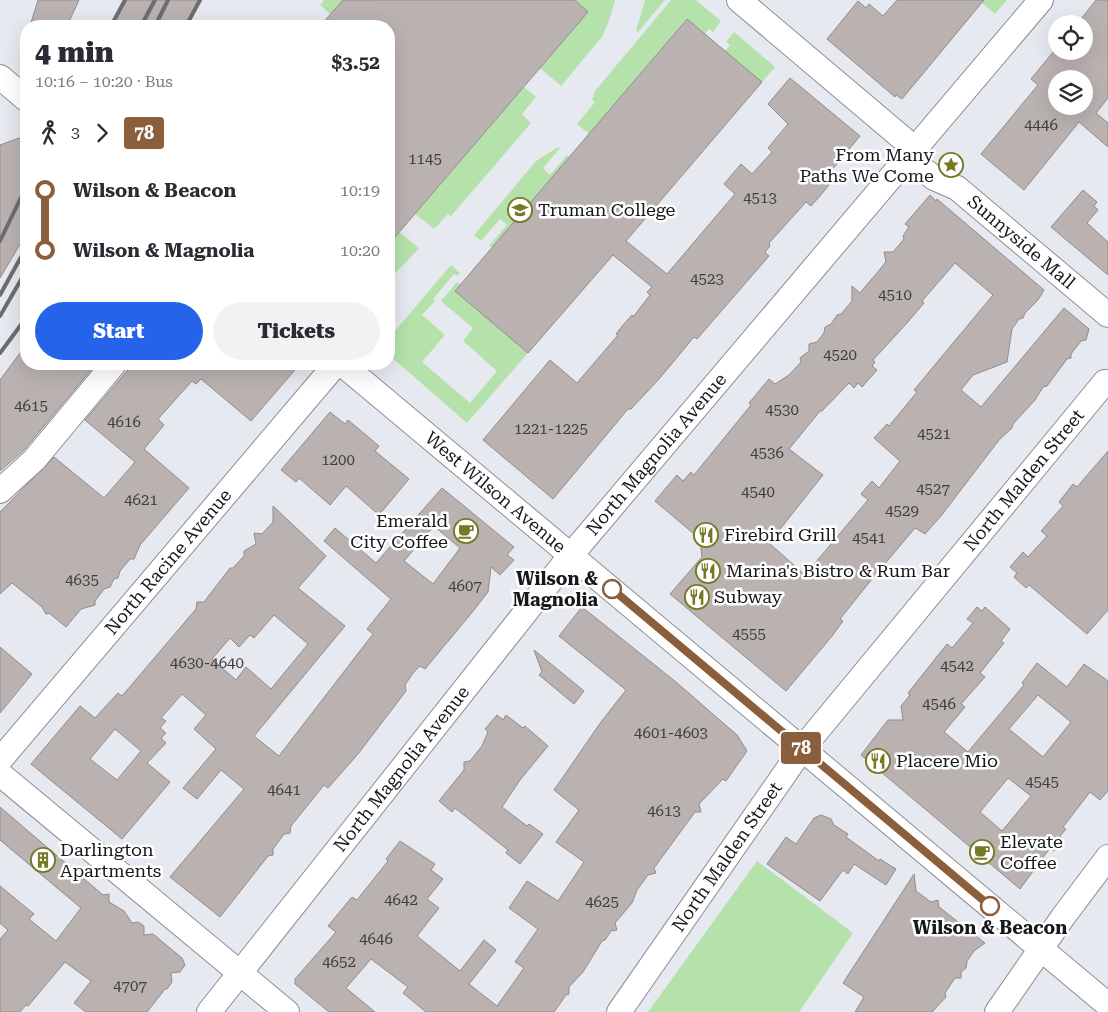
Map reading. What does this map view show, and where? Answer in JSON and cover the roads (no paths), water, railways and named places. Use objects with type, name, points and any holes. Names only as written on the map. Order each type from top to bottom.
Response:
[{"type":"street","name":"Sunnyside Mall","points":[[739,0],[911,152],[934,178],[957,188],[1108,315]]},
{"type":"street","name":"North Magnolia Avenue","points":[[209,1012],[571,555],[1041,0]]},
{"type":"street","points":[[0,77],[20,94]]},
{"type":"street","points":[[0,492],[34,460],[109,370]]},
{"type":"street","name":"North Racine Avenue","points":[[0,760],[331,370]]},
{"type":"street","name":"West Wilson Avenue","points":[[349,370],[1108,1005]]},
{"type":"street","name":"North Malden Street","points":[[619,1012],[802,749],[1105,382]]},
{"type":"street","points":[[0,774],[287,1012]]},
{"type":"street","points":[[997,1012],[1108,857]]},
{"type":"railway","points":[[114,20],[125,0]]},
{"type":"railway","points":[[144,20],[155,0]]},
{"type":"railway","points":[[158,20],[168,0]]},
{"type":"railway","points":[[189,20],[200,0]]},
{"type":"railway","points":[[0,241],[20,199]]},
{"type":"railway","points":[[0,295],[20,259]]},
{"type":"railway","points":[[0,316],[20,281]]},
{"type":"railway","points":[[0,353],[20,326]]},
{"type":"place","name":"From Many Paths We Come","points":[[951,165]]},
{"type":"place","name":"Truman College","points":[[520,210]]},
{"type":"place","name":"Emerald City Coffee","points":[[466,531]]},
{"type":"place","name":"Firebird Grill","points":[[706,535]]},
{"type":"place","name":"Marina's Bistro & Rum Bar","points":[[708,571]]},
{"type":"place","name":"Wilson & Magnolia","points":[[612,589]]},
{"type":"place","name":"Subway","points":[[697,597]]},
{"type":"place","name":"Placere Mio","points":[[878,761]]},
{"type":"place","name":"Elevate Coffee","points":[[982,852]]},
{"type":"place","name":"Darlington Apartments","points":[[43,860]]},
{"type":"place","name":"Wilson & Beacon","points":[[990,906]]}]
